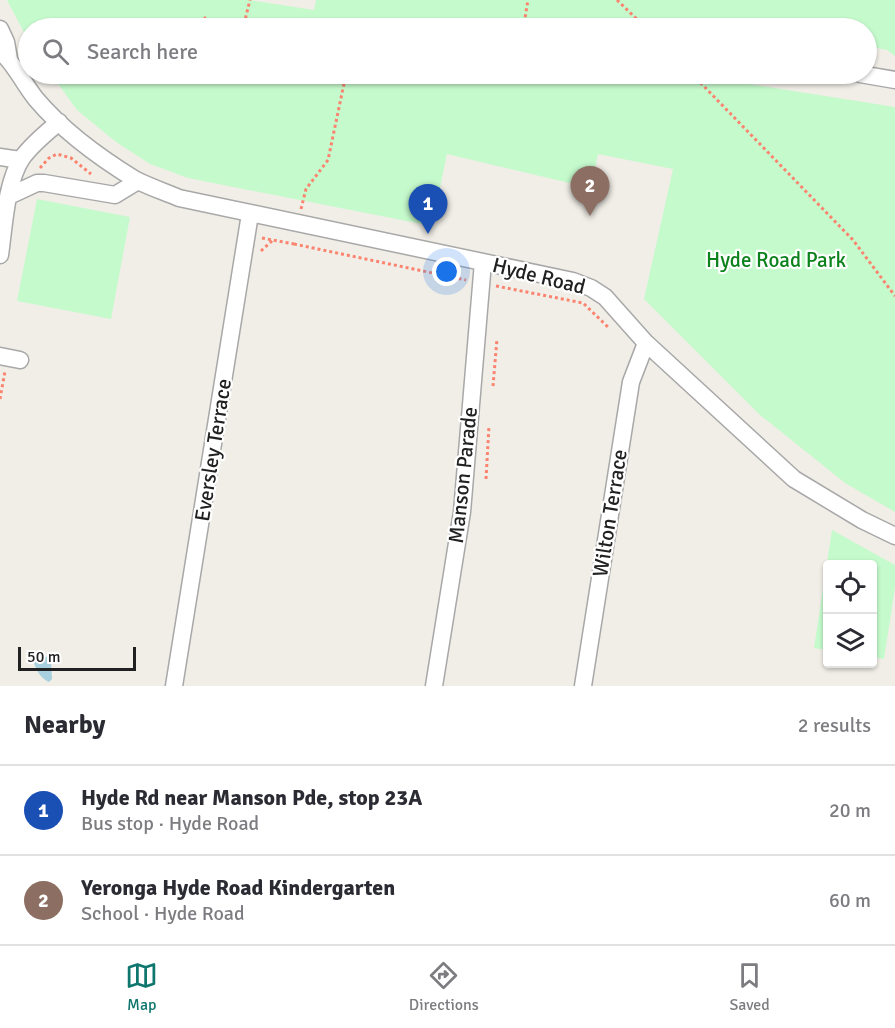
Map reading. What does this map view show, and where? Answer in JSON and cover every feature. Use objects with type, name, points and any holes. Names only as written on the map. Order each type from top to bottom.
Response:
[{"type":"street","name":"Hyde Road","points":[[0,30],[6,42],[5,55],[18,74]]},
{"type":"street","points":[[877,77],[895,80]]},
{"type":"street","name":"Hyde Road","points":[[25,84],[35,98],[59,122],[97,154],[138,181],[179,198],[573,281],[591,288],[605,297],[646,343],[794,479],[862,520],[895,536]]},
{"type":"street","points":[[0,255],[9,196],[20,160],[35,142],[59,122]]},
{"type":"street","points":[[0,157],[20,160]]},
{"type":"street","points":[[9,196],[37,183],[115,195],[138,181]]},
{"type":"street","name":"Eversley Terrace","points":[[174,686],[250,214]]},
{"type":"street","name":"Manson Parade","points":[[434,686],[462,512],[483,262]]},
{"type":"street","name":"Wilton Terrace","points":[[583,686],[631,382],[646,343]]},
{"type":"street","points":[[0,357],[20,360]]},
{"type":"path","points":[[246,18],[250,0]]},
{"type":"path","points":[[525,18],[528,0]]},
{"type":"path","points":[[617,0],[636,18]]},
{"type":"path","points":[[301,209],[306,189],[328,160],[344,84]]},
{"type":"path","points":[[702,84],[852,240],[895,296]]},
{"type":"path","points":[[38,170],[49,158],[57,154],[71,158],[94,177]]},
{"type":"path","points":[[261,238],[466,280]]},
{"type":"path","points":[[294,244],[295,238]]},
{"type":"path","points":[[265,247],[273,240]]},
{"type":"path","points":[[496,286],[583,303],[610,329]]},
{"type":"path","points":[[493,386],[496,339]]},
{"type":"path","points":[[486,479],[489,426]]},
{"type":"green space","points":[[7,0],[249,0],[314,10],[316,0],[895,0],[895,56],[887,50],[877,48],[877,18],[18,18],[18,21]]},
{"type":"green space","name":"Hyde Road Park","points":[[58,84],[750,84],[895,107],[895,512],[845,483],[760,415],[644,299],[673,169],[598,154],[591,188],[447,154],[432,226],[188,178],[150,164],[116,142],[77,110]]},
{"type":"green space","points":[[37,199],[130,217],[111,319],[17,301]]},
{"type":"green space","points":[[832,530],[895,565],[895,587],[884,659],[877,658],[877,560],[827,560]]},
{"type":"green space","points":[[823,589],[823,649],[814,648]]},
{"type":"water","points":[[34,655],[49,657],[52,679],[49,682],[38,672],[32,657]]},
{"type":"place","name":"Yeronga Hyde Road Kindergarten","points":[[590,216]]},
{"type":"place","name":"Hyde Rd near Manson Pde, stop 23A","points":[[428,234]]}]
